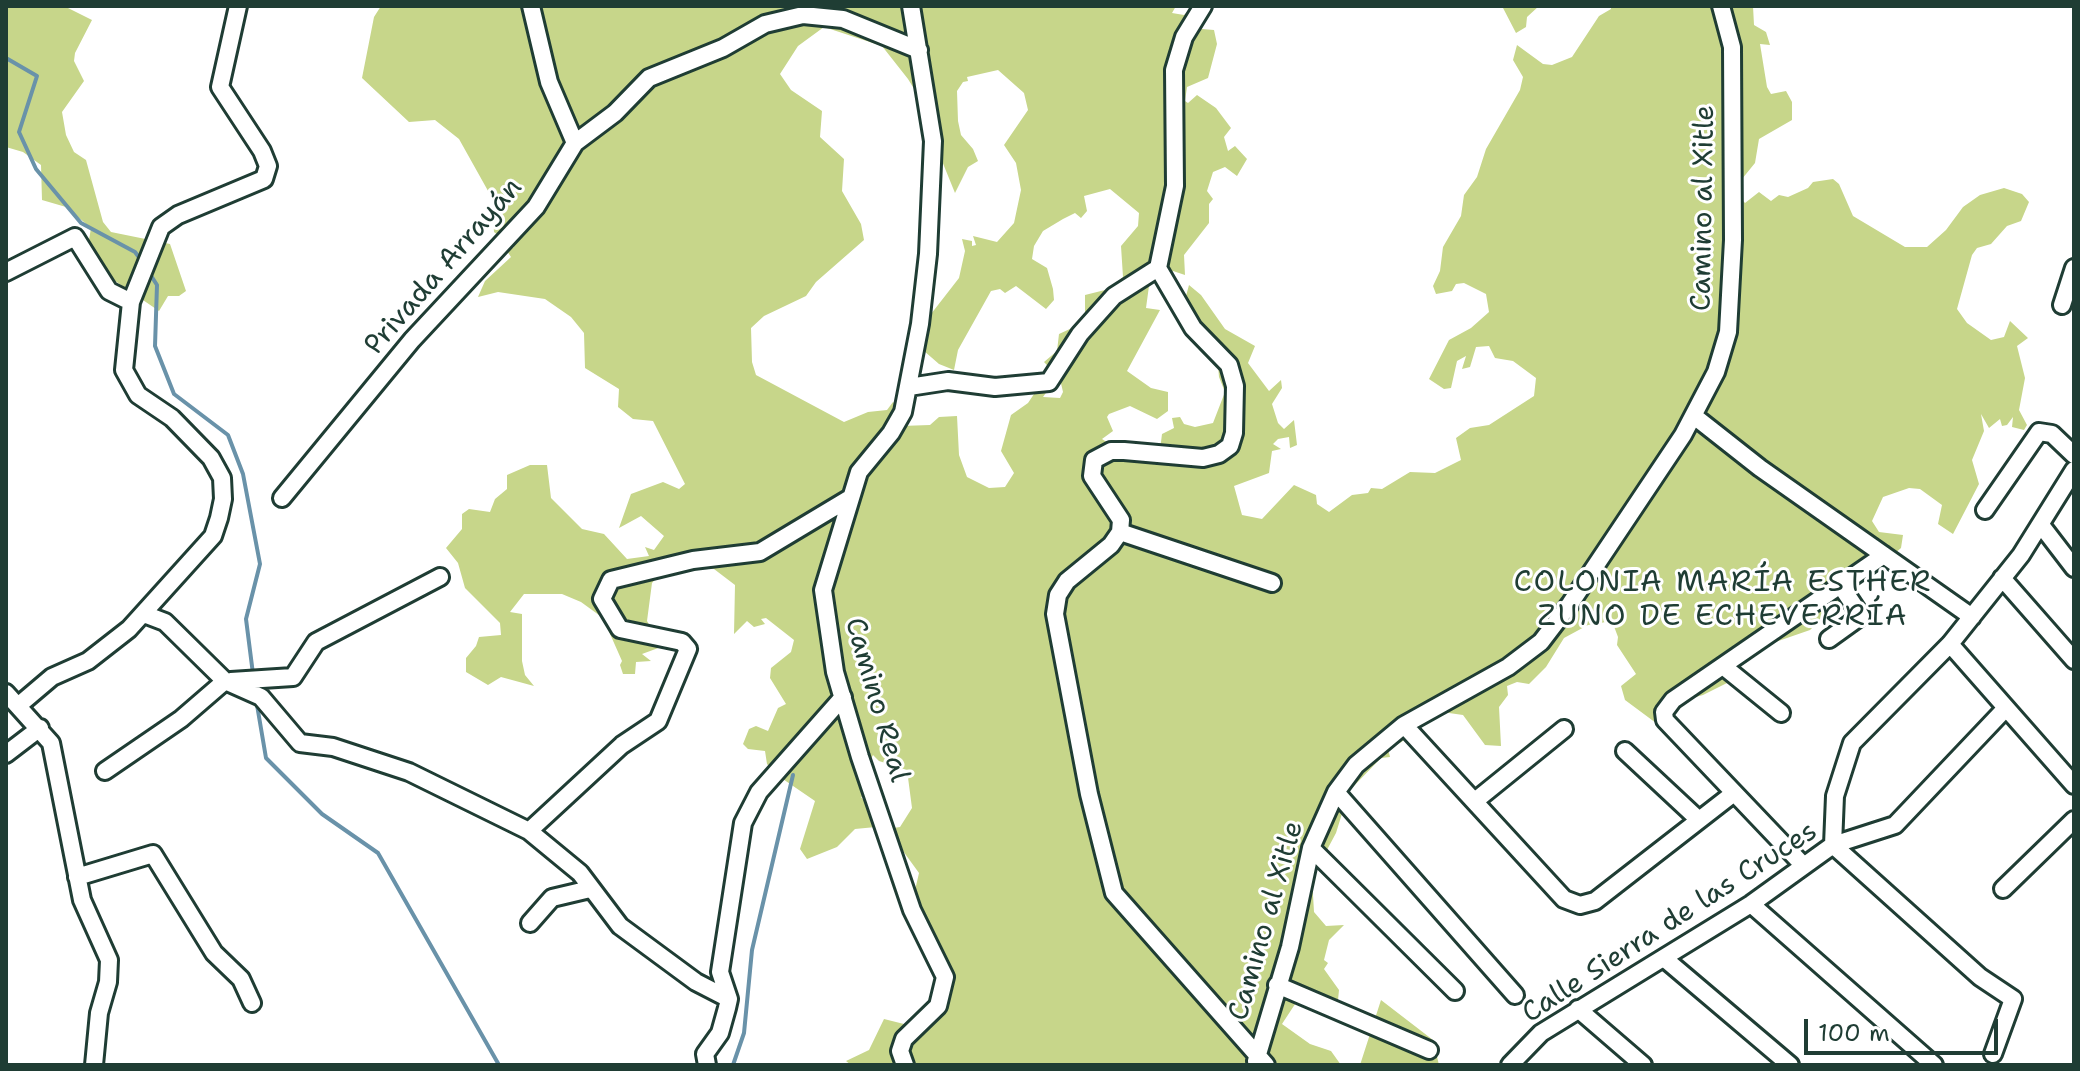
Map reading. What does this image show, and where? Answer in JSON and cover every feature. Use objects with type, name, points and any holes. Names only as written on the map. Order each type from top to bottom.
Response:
[{"type":"street","points":[[19,705],[52,677],[109,647],[144,614],[213,536],[223,499],[222,478],[211,458],[172,418],[148,404],[129,383],[124,370],[131,302],[161,227],[170,218],[264,179],[268,166],[262,151],[220,87],[238,6]]},
{"type":"street","points":[[531,6],[549,82],[575,143]]},
{"type":"street","name":"Camino Real","points":[[905,1065],[900,1051],[904,1039],[938,1006],[945,977],[912,910],[843,697],[825,624],[823,590],[859,472],[891,433],[903,412],[909,387],[928,254],[933,141],[911,6]]},
{"type":"street","points":[[1203,6],[1184,37],[1174,70],[1175,186],[1158,268],[1193,328],[1229,365],[1235,386],[1234,433],[1230,446],[1219,454],[1203,458],[1111,451],[1094,460],[1092,476],[1121,520],[1120,532],[1111,545],[1067,581],[1058,595],[1055,614],[1106,868],[1114,893],[1259,1061]]},
{"type":"street","name":"Camino al Xitle","points":[[1259,1061],[1301,904],[1311,848],[1336,792],[1356,765],[1404,725],[1508,667],[1541,642],[1570,604],[1694,416],[1716,372],[1728,332],[1733,240],[1732,47],[1721,6]]},
{"type":"street","name":"Privada Arrayán","points":[[282,498],[412,340],[536,207],[575,143],[615,113],[649,78],[723,48],[765,24],[803,15],[843,19],[919,50]]},
{"type":"street","points":[[6,272],[75,237],[109,291],[131,302]]},
{"type":"street","points":[[909,387],[948,381],[995,387],[1049,382],[1080,334],[1114,296],[1158,268]]},
{"type":"street","points":[[2062,305],[2074,268]]},
{"type":"street","points":[[1694,416],[1760,468],[1972,617]]},
{"type":"street","points":[[1985,510],[2039,432],[2052,434],[2074,455]]},
{"type":"street","points":[[1993,1054],[2013,999],[1980,977],[1833,845],[1835,796],[1852,743],[1950,644],[1972,617],[2041,525],[2074,470]]},
{"type":"street","points":[[529,831],[622,745],[658,721],[688,649],[682,642],[620,629],[602,599],[611,580],[693,560],[760,552],[850,498]]},
{"type":"street","points":[[2041,525],[2074,568]]},
{"type":"street","points":[[1120,532],[1272,583]]},
{"type":"street","points":[[1803,865],[1665,720],[1664,712],[1673,700],[1839,583],[1884,555]]},
{"type":"street","points":[[144,614],[165,622],[225,681],[255,686],[293,677],[316,642],[440,577]]},
{"type":"street","points":[[2002,578],[2074,660]]},
{"type":"street","points":[[1829,639],[1861,616],[1839,583]]},
{"type":"street","points":[[1950,644],[2074,785]]},
{"type":"street","points":[[1723,666],[1781,713]]},
{"type":"street","points":[[105,771],[181,719],[225,681]]},
{"type":"street","points":[[255,686],[300,743],[333,747],[409,772],[529,831],[580,873],[620,926],[696,982],[729,999]]},
{"type":"street","points":[[6,693],[51,743],[82,900],[109,960],[108,982],[99,1013],[94,1065]]},
{"type":"street","points":[[707,1065],[705,1054],[720,1033],[729,999],[720,972],[743,823],[759,792],[843,697]]},
{"type":"street","name":"Calle Sierra de las Cruces","points":[[1510,1065],[1541,1033],[1751,904],[1833,845],[1895,825],[2005,709]]},
{"type":"street","points":[[1404,725],[1564,899],[1580,905],[1595,901],[1734,793]]},
{"type":"street","points":[[6,754],[40,728]]},
{"type":"street","points":[[1475,801],[1564,729]]},
{"type":"street","points":[[1625,751],[1699,820]]},
{"type":"street","points":[[1336,792],[1515,995]]},
{"type":"street","points":[[2003,889],[2074,820]]},
{"type":"street","points":[[1311,848],[1455,991]]},
{"type":"street","points":[[77,877],[153,854],[214,953],[241,979],[252,1003]]},
{"type":"street","points":[[530,923],[552,898],[590,889]]},
{"type":"street","points":[[1751,904],[1934,1065]]},
{"type":"street","points":[[1665,959],[1790,1065]]},
{"type":"street","points":[[1277,985],[1429,1050]]},
{"type":"street","points":[[1578,1009],[1643,1065]]},
{"type":"green space","points":[[64,6],[92,20],[75,53],[74,61],[84,81],[62,112],[66,135],[74,152],[86,160],[103,222],[111,232],[170,244],[186,291],[179,296],[168,296],[159,311],[99,270],[88,246],[91,228],[66,207],[42,200],[41,165],[23,152],[6,147],[6,7]]},
{"type":"green space","points":[[381,6],[1176,6],[1172,13],[1184,15],[1193,6],[1206,6],[1201,16],[1202,29],[1214,30],[1217,44],[1208,78],[1187,87],[1185,101],[1188,103],[1197,95],[1216,108],[1231,128],[1224,137],[1228,151],[1235,146],[1247,159],[1237,176],[1225,167],[1213,172],[1207,191],[1213,199],[1209,204],[1209,223],[1184,255],[1185,275],[1173,271],[1161,284],[1152,282],[1149,286],[1146,308],[1160,310],[1127,371],[1151,388],[1168,392],[1168,411],[1157,419],[1130,406],[1109,414],[1107,417],[1113,431],[1102,439],[1119,450],[1160,450],[1162,434],[1174,428],[1172,418],[1180,417],[1184,424],[1195,427],[1213,423],[1225,392],[1219,377],[1217,353],[1198,321],[1183,307],[1189,285],[1201,295],[1225,329],[1255,346],[1248,363],[1269,391],[1281,380],[1282,388],[1272,404],[1278,423],[1284,429],[1294,420],[1297,445],[1290,448],[1289,437],[1278,439],[1273,444],[1281,449],[1272,451],[1269,473],[1234,486],[1242,515],[1262,519],[1294,485],[1316,495],[1317,504],[1329,512],[1352,495],[1368,493],[1371,488],[1382,489],[1410,472],[1435,473],[1461,460],[1456,438],[1470,428],[1489,425],[1534,396],[1536,378],[1513,361],[1495,358],[1489,346],[1476,347],[1470,367],[1462,369],[1466,356],[1457,361],[1451,388],[1444,389],[1429,379],[1449,340],[1471,328],[1489,312],[1486,294],[1464,283],[1456,284],[1452,291],[1436,294],[1433,286],[1440,271],[1443,247],[1461,216],[1464,195],[1477,177],[1486,149],[1520,90],[1523,77],[1513,60],[1517,45],[1543,64],[1552,65],[1572,57],[1599,16],[1611,6],[1753,6],[1754,25],[1766,32],[1770,45],[1760,44],[1767,87],[1771,94],[1786,91],[1792,102],[1792,120],[1759,139],[1755,163],[1733,190],[1745,203],[1759,192],[1771,201],[1779,195],[1788,197],[1808,188],[1813,182],[1833,179],[1839,184],[1853,216],[1905,247],[1927,247],[1946,230],[1963,207],[1980,195],[2004,188],[2022,194],[2029,202],[2021,221],[2007,226],[1991,244],[1977,248],[1972,255],[1957,309],[1967,323],[1991,340],[2004,337],[2010,321],[2028,338],[2017,346],[2025,378],[2019,410],[2027,425],[2024,430],[2012,427],[2013,417],[2007,425],[2002,426],[2000,419],[1989,428],[1981,414],[1984,431],[1972,460],[1979,484],[1953,534],[1938,524],[1942,505],[1920,489],[1909,488],[1883,497],[1872,521],[1879,532],[1903,535],[1901,548],[1840,602],[1832,614],[1822,618],[1810,630],[1761,647],[1747,658],[1731,681],[1703,695],[1674,703],[1656,723],[1625,700],[1621,686],[1636,674],[1617,645],[1618,637],[1612,621],[1588,625],[1564,638],[1546,667],[1529,684],[1517,682],[1507,686],[1508,695],[1499,707],[1501,746],[1485,745],[1463,715],[1442,712],[1400,743],[1387,745],[1390,757],[1381,758],[1349,791],[1336,833],[1312,878],[1314,912],[1326,926],[1344,925],[1329,940],[1324,960],[1328,963],[1324,969],[1339,990],[1338,1000],[1331,1009],[1301,995],[1282,1024],[1310,1044],[1331,1051],[1341,1065],[851,1065],[846,1061],[869,1050],[884,1019],[904,1024],[932,1019],[943,1012],[943,996],[913,899],[919,873],[887,829],[900,827],[912,808],[907,770],[879,761],[873,755],[868,764],[868,795],[861,797],[886,826],[855,829],[837,847],[807,859],[800,849],[815,801],[777,775],[767,764],[765,751],[748,749],[743,744],[749,729],[756,726],[768,731],[778,708],[786,704],[770,678],[771,668],[791,652],[794,640],[766,618],[761,619],[765,624],[754,627],[747,621],[734,634],[735,585],[714,569],[678,569],[657,577],[652,583],[647,621],[652,630],[666,639],[661,647],[642,654],[651,661],[636,662],[635,674],[623,674],[622,661],[603,618],[581,602],[562,594],[524,594],[510,612],[522,614],[522,661],[525,675],[534,686],[501,677],[488,685],[466,672],[466,658],[479,637],[501,635],[500,623],[465,588],[458,563],[446,548],[462,529],[462,514],[469,509],[490,512],[495,499],[507,489],[507,475],[530,465],[547,465],[551,498],[582,529],[604,534],[627,559],[649,556],[645,547],[654,550],[664,536],[641,516],[619,528],[631,494],[663,482],[679,489],[685,484],[653,421],[633,419],[618,407],[619,389],[585,368],[584,333],[571,317],[545,299],[498,292],[478,297],[485,281],[511,257],[507,251],[514,247],[494,232],[492,198],[459,139],[435,120],[409,122],[362,78],[374,17]],"holes":[[[824,27],[882,46],[908,79],[943,136],[942,161],[955,193],[968,167],[978,161],[961,135],[958,121],[957,91],[963,82],[968,81],[967,77],[998,70],[1024,93],[1028,110],[1004,145],[1016,163],[1021,190],[1014,223],[997,242],[973,236],[976,245],[972,246],[972,241],[962,239],[965,251],[959,278],[931,314],[916,344],[939,364],[954,370],[958,350],[991,291],[1000,289],[1005,293],[1016,286],[1046,309],[1054,300],[1047,268],[1032,259],[1034,246],[1043,231],[1063,219],[1075,213],[1081,218],[1087,211],[1084,196],[1110,189],[1139,213],[1138,226],[1121,246],[1123,277],[1109,289],[1085,295],[1085,322],[1059,334],[1057,351],[1044,362],[1060,379],[1063,392],[1060,398],[1043,397],[1048,390],[1036,391],[1028,403],[1011,415],[1001,451],[1014,473],[1005,487],[989,488],[967,477],[959,455],[957,416],[939,417],[930,425],[901,426],[891,420],[898,406],[893,402],[887,410],[868,412],[844,422],[756,375],[752,362],[751,328],[764,316],[806,296],[816,282],[864,240],[861,224],[842,191],[844,159],[820,137],[822,111],[791,90],[780,74],[798,46]]]},
{"type":"green space","points":[[1502,6],[1539,6],[1527,17],[1526,27],[1516,33]]},
{"type":"green space","points":[[1381,1000],[1433,1040],[1439,1065],[1360,1065]]},
{"type":"waterway","points":[[6,58],[37,76],[19,132],[36,169],[81,223],[135,252],[141,260]]},
{"type":"waterway","points":[[148,271],[157,285],[155,346],[174,394],[228,435],[243,474],[260,564],[246,619],[253,674]]},
{"type":"waterway","points":[[256,699],[266,758],[322,814],[378,853],[499,1065]]},
{"type":"waterway","points":[[733,1065],[744,1033],[752,950],[793,775]]},
{"type":"district","name":"COLONIA MARÍA ESTHER ZUNO DE ECHEVERRÍA","points":[[1723,600]]}]
